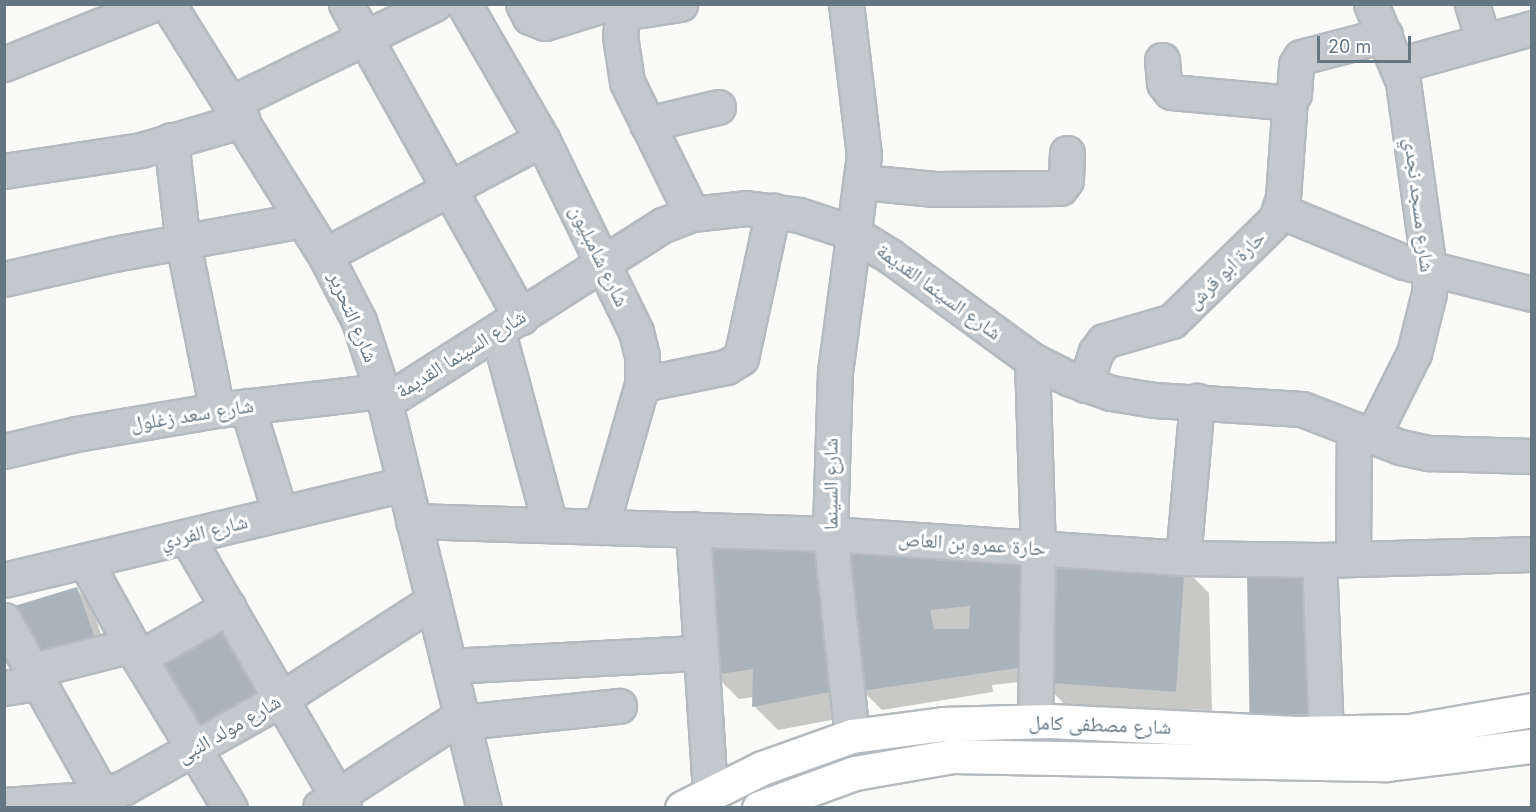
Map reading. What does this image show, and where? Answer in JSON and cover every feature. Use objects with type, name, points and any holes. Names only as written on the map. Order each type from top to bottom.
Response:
[{"type":"main road","name":"شارع مصطفى كامل","points":[[696,801],[762,768],[852,736],[943,724],[1035,721],[1326,732],[1410,730],[1532,710]]},
{"type":"main road","name":"شارع مصطفى كامل","points":[[759,807],[855,772],[952,756],[1387,764],[1532,746]]},
{"type":"street","points":[[4,64],[153,4]]},
{"type":"street","name":"شارع التحرير","points":[[168,4],[238,111],[325,255],[359,321],[383,396],[484,807]]},
{"type":"street","points":[[346,4],[452,188],[510,325],[550,525]]},
{"type":"street","points":[[4,171],[141,150],[171,140],[238,111],[364,38],[434,4]]},
{"type":"street","name":"شارع شامبليون","points":[[464,4],[542,139],[636,332],[642,356],[642,384],[601,527]]},
{"type":"street","points":[[523,4],[530,17],[545,23],[617,8],[680,4]]},
{"type":"street","name":"شارع السينما","points":[[846,4],[863,147],[862,182],[851,232],[835,381],[830,534],[852,736]]},
{"type":"street","name":"شارع مسجد نجدي","points":[[1353,559],[1363,433],[1414,353],[1429,293],[1430,270],[1398,65],[1371,4]]},
{"type":"street","points":[[1472,4],[1483,41]]},
{"type":"street","points":[[617,8],[622,60],[627,82],[692,214]]},
{"type":"street","points":[[1398,65],[1532,28]]},
{"type":"street","points":[[1385,35],[1301,57],[1296,65],[1295,89],[1290,99],[1280,211],[1430,270],[1532,294]]},
{"type":"street","points":[[1162,60],[1164,83],[1171,92],[1281,102],[1290,99]]},
{"type":"street","points":[[647,124],[718,107]]},
{"type":"street","points":[[325,255],[542,139]]},
{"type":"street","points":[[171,140],[183,243],[232,408],[280,513]]},
{"type":"street","points":[[862,182],[935,189],[1060,188],[1066,180],[1067,153]]},
{"type":"street","name":"شارع السينما القديمة","points":[[383,396],[510,325],[601,262],[663,225],[692,214],[728,209],[772,210],[851,232],[890,256],[1032,360],[1085,385],[1154,400],[1302,409],[1363,433],[1429,453],[1532,456]]},
{"type":"street","points":[[642,384],[726,367],[741,358],[772,210]]},
{"type":"street","name":"حارة ابو قرش","points":[[1085,385],[1096,352],[1104,340],[1172,321],[1270,227],[1280,211]]},
{"type":"street","points":[[4,279],[303,220]]},
{"type":"street","points":[[1032,360],[1038,548],[1035,721]]},
{"type":"street","name":"شارع سعد زغلول","points":[[4,451],[76,434],[232,408],[383,396]]},
{"type":"street","points":[[1183,558],[1197,401]]},
{"type":"street","name":"شارع الفردي","points":[[4,580],[404,484]]},
{"type":"street","name":"حارة عمرو بن العاص","points":[[413,521],[830,534],[1183,558],[1319,560],[1532,554]]},
{"type":"street","points":[[693,529],[701,653],[696,801]]},
{"type":"street","points":[[187,537],[281,699],[333,804],[462,719],[619,706]]},
{"type":"street","points":[[1319,560],[1326,732]]},
{"type":"street","points":[[85,561],[135,652],[230,807]]},
{"type":"street","name":"شارع مولد النبى","points":[[4,805],[106,802],[194,748],[281,699],[433,601]]},
{"type":"street","points":[[4,688],[36,676],[135,652],[228,607]]},
{"type":"street","points":[[4,620],[106,802]]},
{"type":"street","points":[[449,666],[701,653]]},
{"type":"building","points":[[704,537],[820,544],[835,691],[752,707],[753,669],[713,675]]},
{"type":"building","points":[[844,540],[1034,553],[1032,666],[861,691]],"holes":[[[970,606],[969,629],[934,629],[930,610]]]},
{"type":"building","points":[[1042,557],[1185,567],[1176,692],[1033,682]]},
{"type":"building","points":[[1307,571],[1309,714],[1250,715],[1247,572]]},
{"type":"building","points":[[77,587],[98,647],[38,661],[11,607]]},
{"type":"building","points":[[226,620],[268,695],[192,737],[151,662]]}]
